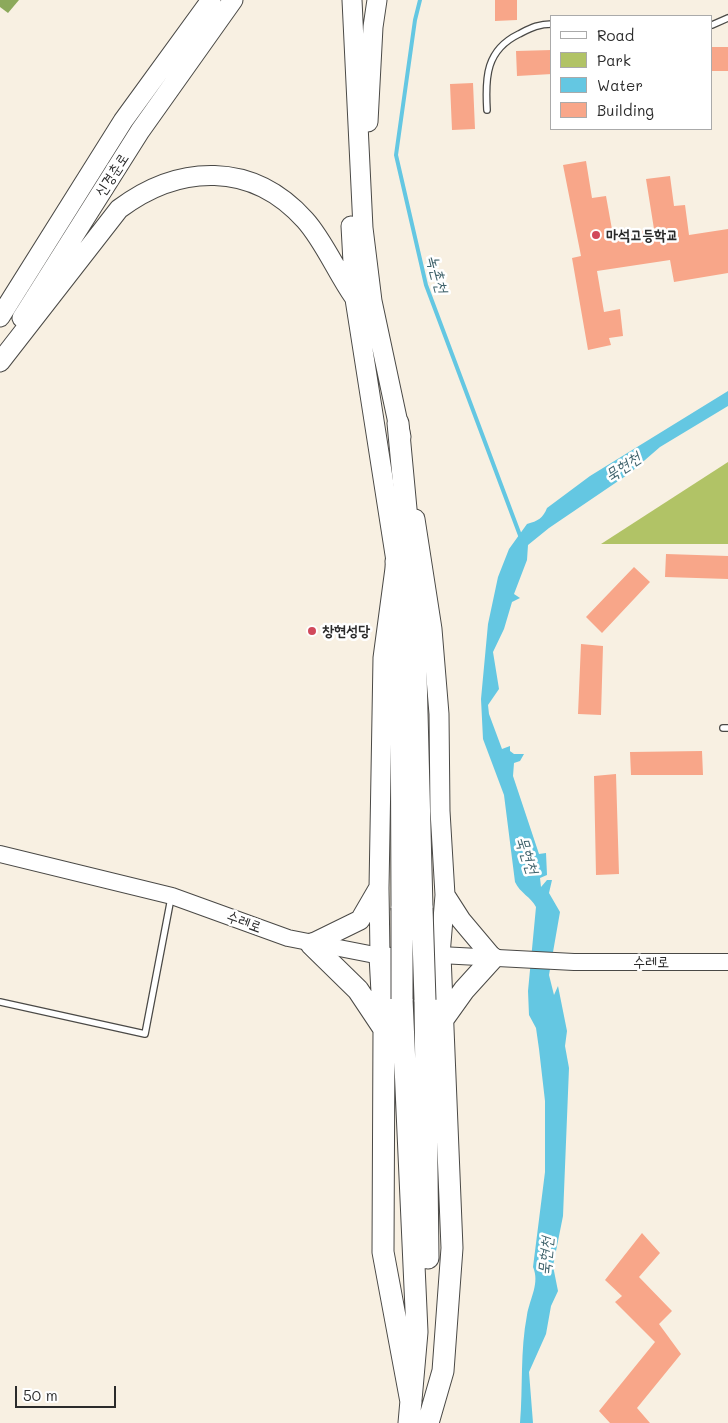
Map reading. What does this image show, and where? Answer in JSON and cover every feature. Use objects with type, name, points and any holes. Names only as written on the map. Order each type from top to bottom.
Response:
[{"type":"highway","name":"신경춘로","points":[[0,317],[122,122],[211,0]]},
{"type":"highway","name":"신경춘로","points":[[0,356],[130,147],[233,0]]},
{"type":"highway","points":[[339,0],[355,299],[396,561],[412,908],[425,1000],[430,1378],[427,1423]]},
{"type":"highway","points":[[352,0],[363,228],[372,302],[398,423],[421,552],[432,629],[438,714],[440,811],[445,894],[440,955],[452,1248],[443,1371],[427,1423]]},
{"type":"highway","points":[[363,228],[373,26],[378,0]]},
{"type":"highway","points":[[0,362],[119,209],[138,195],[164,182],[191,176],[220,175],[246,181],[269,190],[289,204],[321,242],[334,268],[355,299]]},
{"type":"highway","points":[[398,423],[414,595],[412,908],[402,999],[417,1332],[410,1413]]},
{"type":"highway","points":[[396,561],[383,658],[379,888],[384,1029],[383,1252],[410,1413]]},
{"type":"highway","points":[[379,888],[360,920],[311,944],[358,990],[384,1029]]},
{"type":"highway","points":[[444,1018],[464,990],[494,958],[460,920],[445,894]]},
{"type":"main road","name":"수레로","points":[[0,854],[172,896],[288,938],[380,956],[440,955],[574,962],[726,964]]},
{"type":"lane","points":[[713,25],[728,18]]},
{"type":"lane","points":[[487,110],[486,83],[491,63],[503,42],[538,24],[550,24]]},
{"type":"lane","points":[[0,1002],[145,1034],[172,896]]},
{"type":"green space","points":[[0,0],[19,0],[8,13],[0,7]]},
{"type":"green space","points":[[728,462],[728,544],[601,544]]},
{"type":"water","name":"묵현천","points":[[728,391],[728,406],[660,447],[630,473],[549,528],[528,545],[527,560],[514,594],[520,598],[512,602],[504,629],[493,652],[499,689],[488,705],[489,714],[502,749],[510,746],[510,751],[514,754],[524,754],[520,761],[514,763],[513,776],[539,854],[546,853],[547,875],[540,878],[541,887],[547,880],[552,880],[549,893],[560,912],[549,975],[554,995],[558,986],[567,1031],[565,1046],[569,1068],[563,1216],[553,1266],[558,1291],[551,1306],[546,1334],[529,1372],[533,1423],[520,1423],[523,1342],[527,1315],[535,1285],[533,1267],[545,1172],[545,1101],[536,1028],[529,1015],[528,991],[536,907],[515,882],[504,795],[483,739],[481,699],[488,624],[498,577],[509,549],[527,524],[540,519],[547,508],[590,476]]},
{"type":"building","points":[[495,0],[517,0],[517,20],[495,21]]},
{"type":"building","points":[[713,47],[728,47],[728,71],[713,71]]},
{"type":"building","points":[[550,50],[550,74],[517,76],[516,51]]},
{"type":"building","points":[[473,83],[475,129],[452,130],[450,84]]},
{"type":"building","points":[[586,161],[592,198],[606,196],[613,235],[654,229],[646,179],[670,176],[674,206],[685,205],[689,235],[728,229],[728,273],[674,282],[670,260],[597,271],[604,312],[620,309],[623,336],[609,338],[611,345],[588,350],[572,258],[581,256],[563,165]]},
{"type":"building","points":[[666,554],[728,556],[728,579],[665,577]]},
{"type":"building","points":[[634,567],[650,582],[602,633],[586,617]]},
{"type":"building","points":[[581,644],[603,646],[601,715],[578,714]]},
{"type":"building","points":[[702,751],[703,775],[631,775],[630,752]]},
{"type":"building","points":[[616,774],[619,874],[596,875],[594,776]]},
{"type":"building","points":[[642,1233],[660,1253],[639,1277],[672,1311],[659,1324],[681,1354],[637,1408],[650,1423],[610,1423],[599,1411],[655,1342],[615,1302],[622,1296],[605,1280]]},
{"type":"waterway","name":"녹촌천","points":[[420,0],[415,20],[396,155],[426,285],[521,538]]},
{"type":"place","name":"마석고등학교","points":[[596,235]]},
{"type":"place","name":"창현성당","points":[[312,631]]}]
